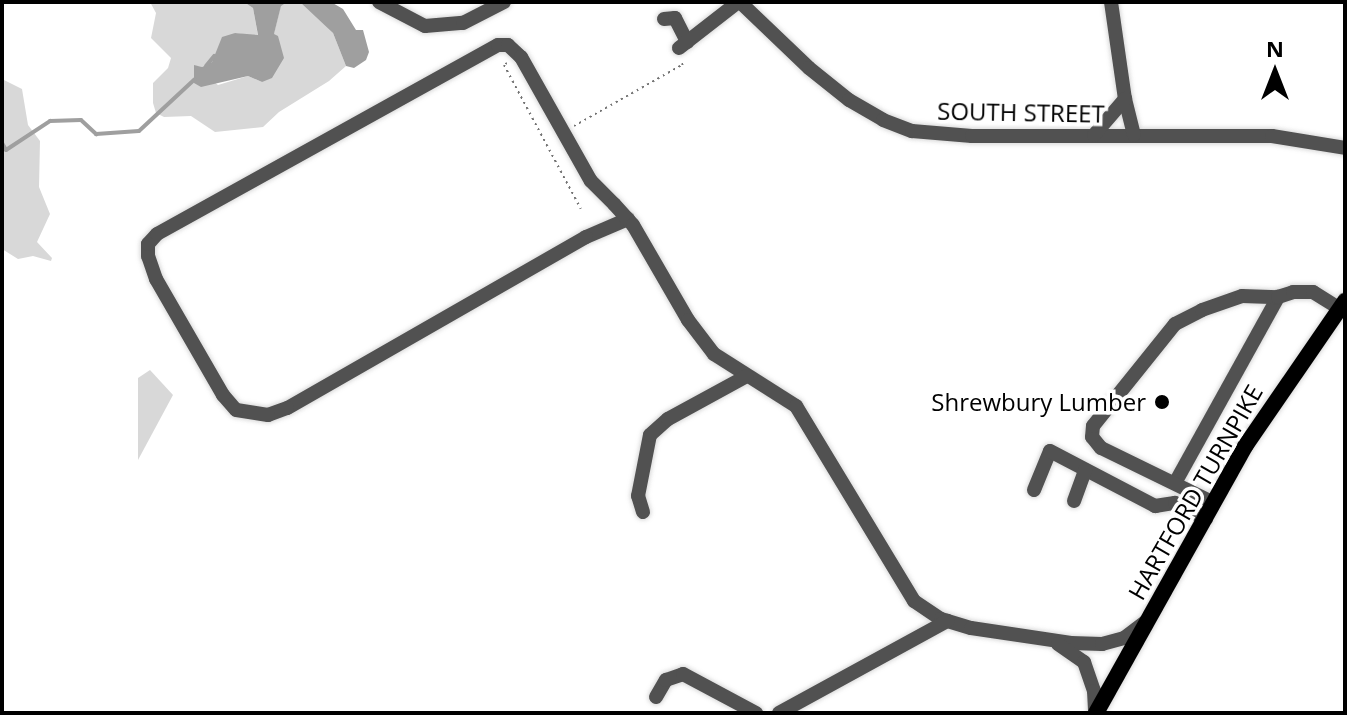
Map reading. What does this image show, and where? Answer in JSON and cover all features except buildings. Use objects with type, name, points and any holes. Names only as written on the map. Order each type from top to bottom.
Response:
[{"type":"main road","name":"HARTFORD TURNPIKE","points":[[1095,713],[1268,409],[1342,305]]},
{"type":"street","points":[[379,2],[413,22],[445,26],[478,18],[504,2]]},
{"type":"street","points":[[664,19],[675,18],[683,47],[739,2]]},
{"type":"street","name":"SOUTH STREET","points":[[739,2],[827,83],[864,110],[898,126],[959,136],[1272,136],[1345,148]]},
{"type":"street","points":[[1111,2],[1125,99],[1134,135]]},
{"type":"street","points":[[628,219],[586,237],[287,408],[268,415],[236,410],[223,395],[156,279],[148,256],[148,244],[157,234],[498,45],[508,45],[521,57],[591,181],[628,219],[688,320],[714,354],[796,406],[914,601],[947,621],[1050,640],[1102,644],[1124,638],[1151,617]]},
{"type":"street","points":[[1094,135],[1125,99]]},
{"type":"street","points":[[1214,503],[1101,448],[1092,437],[1093,426],[1175,324],[1242,296],[1278,297],[1293,292],[1313,292],[1342,305]]},
{"type":"street","points":[[1175,483],[1278,297]]},
{"type":"street","points":[[643,512],[638,496],[650,435],[668,419],[747,376]]},
{"type":"street","points":[[1034,490],[1050,451],[1155,506],[1175,503],[1206,519]]},
{"type":"street","points":[[1074,501],[1085,470]]},
{"type":"street","points":[[779,713],[947,621]]},
{"type":"street","points":[[1050,640],[1084,662],[1094,691],[1095,713]]},
{"type":"street","points":[[656,697],[666,680],[683,674],[756,713]]},
{"type":"path","points":[[571,128],[682,65],[686,57],[683,47]]},
{"type":"path","points":[[512,61],[504,65],[581,209]]},
{"type":"path","points":[[520,107],[525,104]]},
{"type":"path","points":[[548,158],[553,155]]},
{"type":"shaded area","points":[[150,2],[244,2],[253,8],[258,36],[235,33],[212,62],[202,67],[194,66],[218,85],[248,76],[262,82],[281,5],[287,2],[300,2],[316,14],[333,33],[346,66],[329,81],[279,112],[263,127],[215,132],[191,116],[164,117],[156,113],[153,83],[168,68],[171,58],[151,38],[156,13]]},
{"type":"shaded area","points":[[244,2],[287,2],[281,6],[274,34],[278,36],[284,58],[272,78],[262,82],[248,76],[201,87],[194,83],[194,65],[202,67],[212,62],[222,37],[235,33],[258,35],[253,8]]},
{"type":"shaded area","points":[[300,2],[331,2],[343,9],[356,30],[363,30],[369,52],[366,60],[354,68],[346,66],[333,33]]},
{"type":"shaded area","points":[[2,79],[22,89],[28,125],[40,141],[39,187],[50,214],[37,242],[52,258],[51,261],[33,256],[18,259],[2,249]]},
{"type":"shaded area","points":[[150,370],[173,395],[138,460],[138,378]]},
{"type":"waterway","points":[[206,66],[214,56]]},
{"type":"waterway","points":[[2,143],[6,150],[50,121],[81,120],[96,134],[139,131],[195,79]]},
{"type":"place","name":"Shrewbury Lumber","points":[[1162,402]]}]
